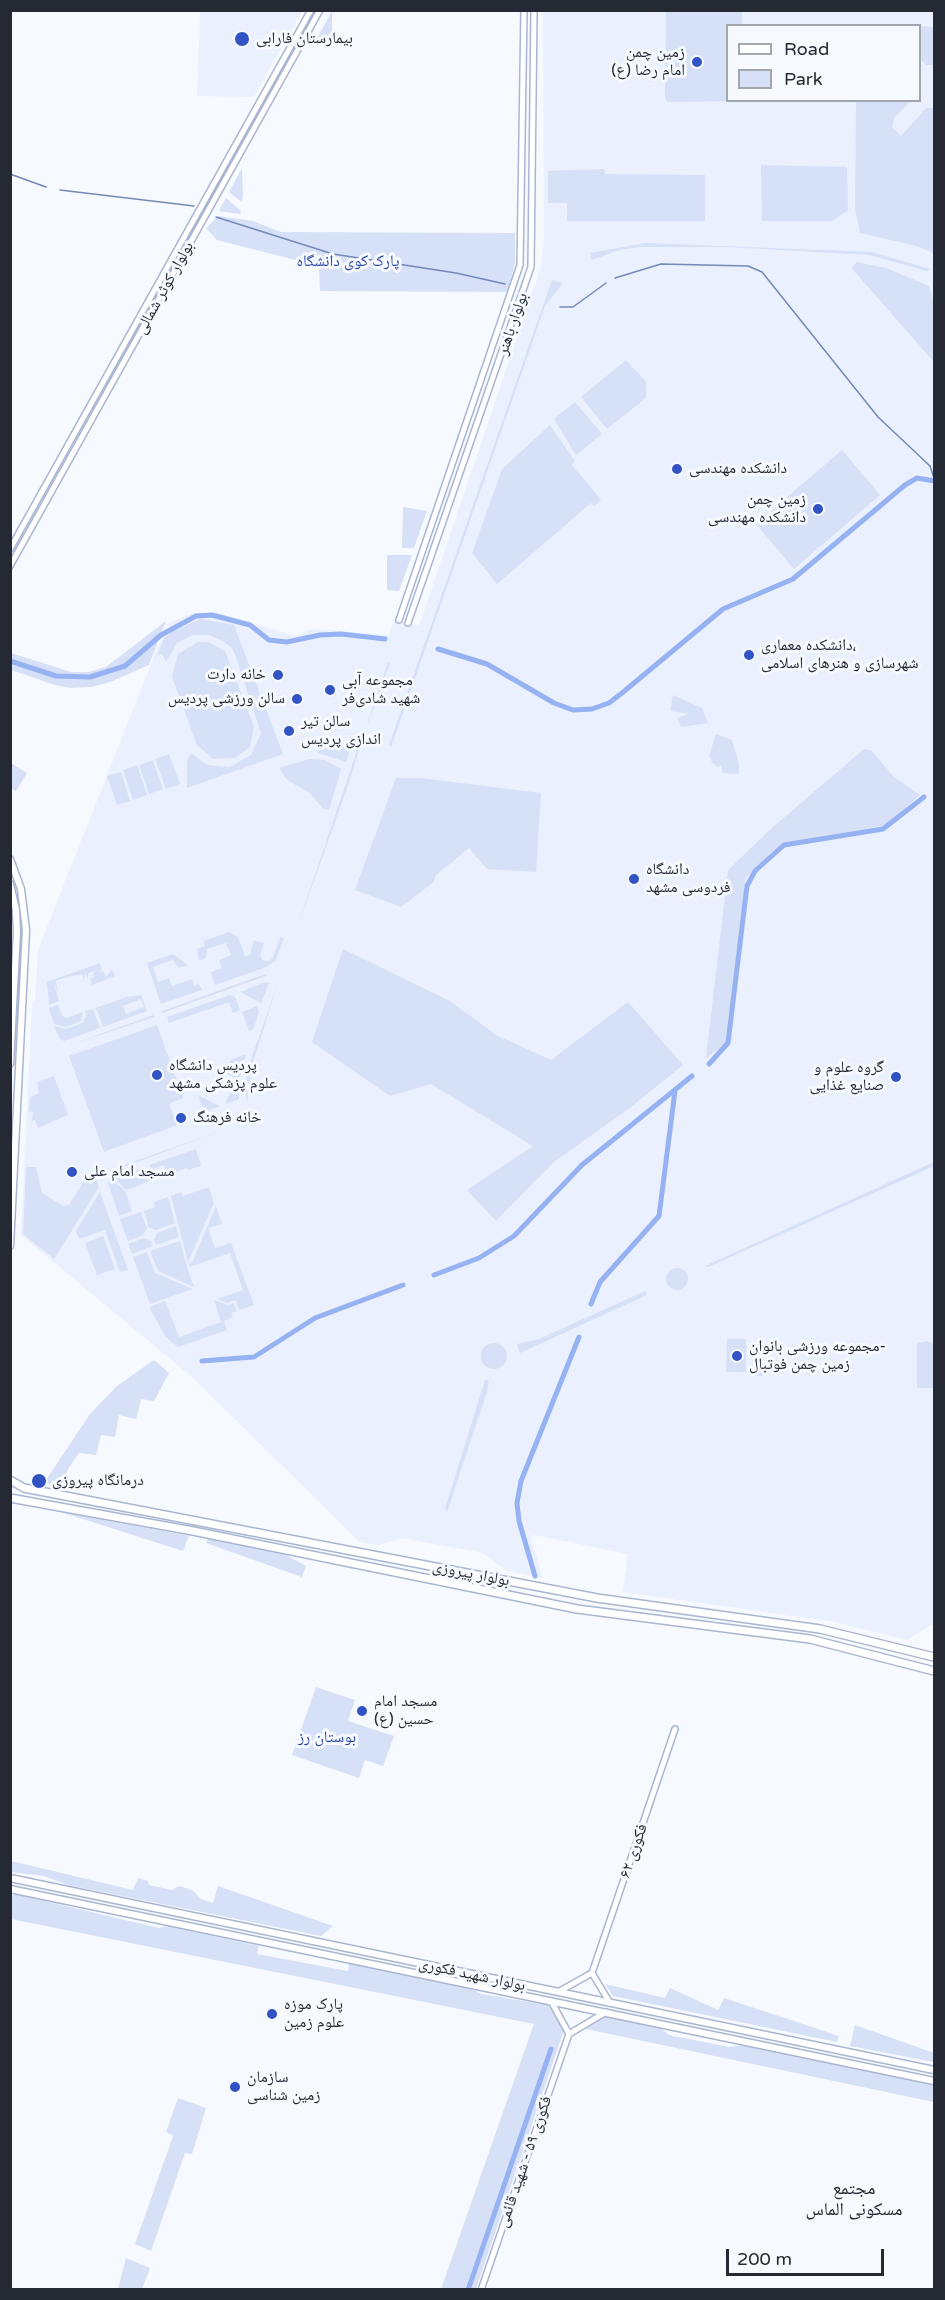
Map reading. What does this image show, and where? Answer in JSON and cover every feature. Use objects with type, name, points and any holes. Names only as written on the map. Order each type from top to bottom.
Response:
[{"type":"main road","points":[[10,858],[25,909],[24,990],[10,1246]]},
{"type":"main road","points":[[10,884],[16,910],[15,990],[10,1064]]},
{"type":"main road","points":[[15,990],[24,990]]},
{"type":"main road","name":"بولوار پیروزی","points":[[10,1480],[24,1488],[597,1598],[781,1622],[934,1657]]},
{"type":"main road","name":"بولوار پیروزی","points":[[10,1497],[588,1611],[810,1639],[934,1671]]},
{"type":"main road","points":[[502,1593],[504,1580]]},
{"type":"main road","name":"بولوار شهید فکوری","points":[[10,1878],[934,2070]]},
{"type":"main road","points":[[10,1893],[14,1889]]},
{"type":"main road","name":"بولوار شهید فکوری","points":[[14,1889],[934,2081]]},
{"type":"street","name":"بولوار کوثر شمالی","points":[[10,549],[311,10]]},
{"type":"street","name":"بولوار کوثر شمالی","points":[[10,566],[320,10]]},
{"type":"street","name":"بولوار باهنر","points":[[524,10],[520,265],[400,618],[408,621],[531,267],[534,10]]},
{"type":"street","points":[[523,76],[534,76]]},
{"type":"street","points":[[83,418],[91,422]]},
{"type":"street","points":[[468,420],[478,424]]},
{"type":"street","points":[[71,440],[78,445]]},
{"type":"street","name":"فکوری ۶۲","points":[[592,1973],[675,1729]]},
{"type":"street","points":[[558,1992],[592,1973],[610,2004]]},
{"type":"street","points":[[551,2001],[569,2034],[606,2012]]},
{"type":"street","name":"فکوری ۵۹ - شهید قائمی","points":[[482,2289],[569,2034]]},
{"type":"shaded area","name":"بیمارستان فارابی","points":[[200,11],[302,11],[254,97],[197,96]]},
{"type":"shaded area","name":"دانشگاه فردوسی مشهد","points":[[543,11],[934,11],[934,1623],[907,1640],[830,1621],[623,1592],[628,1554],[530,1534],[543,1578],[507,1571],[483,1553],[402,1538],[378,1545],[360,1542],[192,1377],[21,1235],[32,1003],[35,1001],[38,950],[167,624],[193,613],[217,613],[296,636],[311,629],[389,635],[394,619],[419,626],[541,267],[544,239]]},
{"type":"green space","points":[[332,11],[332,42],[315,42]]},
{"type":"green space","name":"زمین چمن امام رضا (ع)","points":[[666,11],[742,11],[742,24],[726,24],[726,101],[668,102],[665,98]]},
{"type":"green space","points":[[921,26],[934,27],[934,65],[926,65],[921,60]]},
{"type":"green space","points":[[856,102],[910,102],[894,118],[892,127],[901,136],[926,108],[934,108],[934,253],[913,245],[860,233],[855,208]]},
{"type":"green space","points":[[761,165],[847,167],[848,210],[832,221],[762,221]]},
{"type":"green space","points":[[242,168],[243,196],[242,202],[229,192]]},
{"type":"green space","points":[[604,169],[605,174],[705,175],[705,221],[567,221],[567,203],[548,203],[548,171]]},
{"type":"green space","points":[[226,198],[241,211],[240,214],[219,211]]},
{"type":"green space","name":"پارک کوی دانشگاه","points":[[218,216],[253,221],[281,232],[515,233],[515,262],[508,292],[320,291],[319,266],[217,240],[206,228]]},
{"type":"green space","points":[[645,243],[872,252],[930,269],[927,271],[869,255],[727,247],[641,247],[619,250],[592,260],[590,253]]},
{"type":"green space","points":[[857,262],[886,268],[929,286],[934,304],[934,362],[854,271],[852,267]]},
{"type":"green space","points":[[552,280],[563,283],[545,306],[391,747],[389,745]]},
{"type":"green space","points":[[626,360],[646,382],[646,398],[607,429],[581,397]]},
{"type":"green space","points":[[575,402],[602,434],[576,455],[554,419]]},
{"type":"green space","points":[[550,425],[575,461],[572,465],[601,500],[594,506],[591,503],[497,584],[472,553],[502,469]]},
{"type":"green space","name":"زمین چمن دانشکده مهندسی","points":[[842,450],[880,495],[794,569],[756,524]]},
{"type":"green space","points":[[403,507],[427,511],[414,548],[402,548]]},
{"type":"green space","points":[[387,555],[412,555],[399,591],[387,590]]},
{"type":"green space","points":[[200,619],[234,625],[283,754],[187,788],[187,761],[191,753],[207,765],[230,767],[251,755],[261,733],[236,657],[232,648],[223,641],[209,635],[193,635],[177,643],[166,662],[162,654],[157,656],[164,638],[173,631]]},
{"type":"green space","points":[[166,621],[149,665],[110,682],[91,687],[70,688],[11,670],[11,653],[71,672],[88,672],[106,667]]},
{"type":"green space","points":[[198,642],[208,642],[225,651],[254,727],[250,747],[235,758],[213,759],[197,745],[172,677],[178,654]]},
{"type":"green space","points":[[388,663],[390,663],[368,723],[368,721]]},
{"type":"green space","points":[[673,695],[702,708],[708,723],[681,727],[677,718],[689,714],[670,711]]},
{"type":"green space","points":[[716,734],[732,740],[739,764],[739,774],[723,773],[721,766],[717,767],[712,762],[709,756]]},
{"type":"green space","points":[[362,741],[346,791],[296,931],[360,742]]},
{"type":"green space","points":[[345,743],[350,749],[346,762],[317,751]]},
{"type":"green space","points":[[864,749],[871,750],[894,777],[920,795],[886,825],[781,845],[746,877],[727,1038],[725,1045],[706,1058],[728,870],[773,827]]},
{"type":"green space","points":[[169,754],[180,784],[166,789],[155,759]]},
{"type":"green space","points":[[309,759],[324,760],[341,769],[329,810],[323,809],[310,793],[287,780],[279,768]]},
{"type":"green space","points":[[153,760],[163,789],[149,794],[139,765]]},
{"type":"green space","points":[[11,763],[27,773],[16,791],[11,788]]},
{"type":"green space","points":[[137,765],[147,795],[133,800],[123,770]]},
{"type":"green space","points":[[121,772],[130,801],[117,805],[107,776]]},
{"type":"green space","points":[[396,778],[421,778],[541,793],[536,872],[487,869],[469,848],[435,876],[434,882],[401,907],[355,890]]},
{"type":"green space","points":[[229,932],[238,937],[245,957],[250,955],[254,940],[264,943],[260,955],[262,960],[268,961],[273,958],[280,937],[284,938],[276,960],[267,967],[215,985],[211,972],[222,968],[219,960],[231,955],[226,943],[207,949],[206,958],[199,961],[197,949],[205,946],[204,941]]},
{"type":"green space","points":[[343,949],[450,1001],[496,1035],[551,1060],[628,1002],[683,1065],[631,1107],[554,1162],[496,1221],[467,1190],[533,1146],[431,1084],[390,1096],[312,1042]]},
{"type":"green space","points":[[173,954],[188,965],[179,968],[173,960],[153,967],[158,982],[169,978],[172,986],[192,979],[194,986],[199,984],[202,990],[161,1004],[147,963]]},
{"type":"green space","points":[[100,963],[102,970],[98,972],[103,971],[106,977],[112,969],[115,976],[92,985],[90,979],[94,977],[93,973],[97,970],[88,973],[88,978],[85,974],[84,979],[82,974],[60,979],[56,981],[58,993],[53,980],[59,1001],[49,1005],[47,982]]},
{"type":"green space","points":[[265,974],[266,976],[162,1013],[162,1011]]},
{"type":"green space","points":[[265,982],[269,983],[261,1003],[240,992]]},
{"type":"green space","points":[[278,983],[252,1065],[247,1103],[245,1087],[248,1068]]},
{"type":"green space","points":[[141,995],[147,1011],[103,1027],[96,1008],[127,997]],"holes":[[[141,999],[144,1007],[126,1014],[123,1006]]]},
{"type":"green space","points":[[230,995],[235,997],[240,1010],[233,1013],[229,1002],[169,1023],[167,1017]]},
{"type":"green space","points":[[58,1005],[62,1016],[67,1018],[83,1012],[81,1021],[66,1027],[54,1024],[49,1008]]},
{"type":"green space","points":[[257,1006],[259,1012],[253,1030],[249,1031],[242,1012]]},
{"type":"green space","points":[[93,1009],[100,1028],[64,1041],[60,1039],[54,1026],[65,1029],[83,1023],[86,1016],[85,1011]]},
{"type":"green space","points":[[153,1015],[154,1017],[67,1046]]},
{"type":"green space","points":[[157,1025],[183,1098],[169,1104],[177,1125],[104,1152],[69,1056]]},
{"type":"green space","points":[[246,1054],[240,1077],[236,1078],[225,1073],[231,1060]]},
{"type":"green space","points":[[54,1076],[68,1115],[38,1128],[35,1120],[32,1121],[33,1111],[29,1112],[30,1097],[39,1093],[37,1082]]},
{"type":"green space","points":[[239,1080],[239,1099],[225,1104],[236,1081]]},
{"type":"green space","points":[[198,1095],[220,1106],[204,1112]]},
{"type":"green space","points":[[231,1127],[110,1172],[110,1170]]},
{"type":"green space","points":[[196,1149],[201,1166],[168,1175],[164,1165],[152,1169],[149,1165]]},
{"type":"green space","points":[[934,1162],[934,1166],[708,1267],[705,1266]]},
{"type":"green space","points":[[26,1167],[36,1167],[42,1193],[63,1206],[69,1205],[84,1181],[96,1177],[99,1187],[54,1259],[23,1234]]},
{"type":"green space","points":[[142,1168],[151,1180],[138,1186],[126,1190],[115,1179]]},
{"type":"green space","points":[[112,1179],[125,1191],[132,1211],[119,1216],[108,1183]]},
{"type":"green space","points":[[209,1187],[214,1203],[188,1262],[171,1196],[181,1192],[183,1196]]},
{"type":"green space","points":[[100,1192],[128,1270],[120,1272],[105,1230],[79,1239],[76,1231]]},
{"type":"green space","points":[[168,1197],[175,1223],[156,1230],[149,1228],[144,1211],[155,1207],[154,1202]]},
{"type":"green space","points":[[216,1206],[222,1224],[208,1228],[215,1248],[231,1243],[254,1305],[239,1310],[235,1300],[227,1303],[217,1299],[243,1290],[230,1253],[190,1267],[189,1264],[192,1263]]},
{"type":"green space","points":[[141,1212],[147,1228],[143,1235],[128,1241],[120,1219]]},
{"type":"green space","points":[[176,1226],[179,1237],[156,1245],[154,1240],[157,1233]]},
{"type":"green space","points":[[103,1236],[115,1269],[97,1275],[85,1243]]},
{"type":"green space","points":[[144,1238],[151,1241],[153,1246],[132,1254],[128,1244]]},
{"type":"green space","points":[[180,1241],[194,1287],[158,1271],[150,1251]]},
{"type":"green space","points":[[147,1252],[155,1273],[193,1289],[150,1304],[133,1257]]},
{"type":"green space","points":[[677,1268],[685,1271],[688,1279],[685,1287],[677,1290],[669,1287],[666,1279],[669,1271]]},
{"type":"green space","points":[[645,1291],[647,1295],[520,1353],[517,1344],[539,1339]]},
{"type":"green space","points":[[214,1300],[227,1305],[234,1303],[237,1311],[231,1313],[233,1317],[224,1321],[227,1330],[178,1347],[166,1337],[149,1307],[165,1301],[179,1337],[221,1322]]},
{"type":"green space","name":"مجموعه ورزشی بانوان- زمین چمن فوتبال","points":[[727,1339],[746,1339],[746,1372],[726,1372]]},
{"type":"green space","points":[[927,1341],[934,1344],[934,1388],[917,1388],[917,1343]]},
{"type":"green space","points":[[494,1343],[504,1346],[507,1356],[504,1366],[494,1369],[484,1366],[481,1356],[484,1346]]},
{"type":"green space","points":[[752,1352],[764,1352],[764,1376],[753,1376]]},
{"type":"green space","points":[[154,1360],[169,1373],[154,1401],[141,1399],[136,1419],[119,1415],[115,1437],[101,1435],[96,1455],[79,1453],[68,1469],[62,1486],[44,1483],[90,1414],[117,1386]]},
{"type":"green space","points":[[485,1380],[489,1380],[487,1392],[447,1512],[445,1509]]},
{"type":"green space","points":[[61,1512],[189,1536],[183,1551]]},
{"type":"green space","points":[[208,1538],[286,1555],[306,1566],[302,1577],[206,1543]]},
{"type":"green space","name":"بوستان رز","points":[[316,1687],[355,1700],[348,1721],[394,1736],[383,1766],[365,1760],[359,1778],[292,1755]]},
{"type":"green space","points":[[11,1861],[133,1890],[138,1878],[148,1881],[149,1885],[172,1890],[179,1886],[192,1890],[201,1899],[213,1903],[218,1886],[333,1926],[321,1936],[68,1885],[44,1876],[11,1872]]},
{"type":"green space","points":[[15,1894],[159,1928],[168,1926],[259,1946],[257,1954],[348,1971],[349,1963],[474,1990],[481,1994],[548,2005],[564,2030],[476,2289],[441,2289],[534,2024],[11,1919],[11,1897]]},
{"type":"green space","points":[[605,1984],[665,1998],[670,1988],[718,2010],[724,1998],[839,2036],[837,2042],[613,1996]]},
{"type":"green space","points":[[606,2015],[660,2028],[669,2035],[729,2047],[746,2045],[934,2084],[934,2102],[586,2029]]},
{"type":"green space","points":[[855,2025],[934,2053],[934,2062],[850,2046]]},
{"type":"green space","points":[[178,2098],[206,2108],[192,2154],[185,2153],[151,2251],[135,2244],[173,2136],[166,2132]]},
{"type":"green space","points":[[126,2258],[150,2268],[142,2289],[118,2289]]},
{"type":"waterway","points":[[10,174],[46,187]]},
{"type":"waterway","points":[[60,190],[194,206]]},
{"type":"waterway","points":[[216,217],[333,254],[456,273],[505,284]]},
{"type":"waterway","points":[[615,278],[661,264],[748,266],[762,272],[878,417],[930,466],[934,478]]},
{"type":"waterway","points":[[560,307],[573,307],[606,283]]},
{"type":"waterway","points":[[438,649],[487,664],[554,703],[573,710],[592,709],[609,703],[723,609],[793,579],[905,485],[917,478],[934,481]]},
{"type":"waterway","points":[[10,661],[56,676],[90,677],[125,666],[161,635],[196,616],[212,615],[250,625],[269,640],[287,642],[320,635],[341,634],[385,639]]},
{"type":"waterway","points":[[709,1064],[728,1043],[747,886],[755,871],[784,845],[883,829],[924,797]]},
{"type":"waterway","points":[[434,1275],[479,1258],[514,1236],[582,1165],[692,1076]]},
{"type":"waterway","points":[[591,1304],[600,1282],[659,1216],[675,1091]]},
{"type":"waterway","points":[[202,1361],[254,1357],[315,1318],[403,1285]]},
{"type":"waterway","points":[[535,1576],[519,1521],[517,1503],[521,1481],[579,1337]]},
{"type":"waterway","points":[[468,2290],[551,2049]]},
{"type":"place","name":"بیمارستان فارابی","points":[[242,39]]},
{"type":"place","name":"زمین چمن امام رضا (ع)","points":[[697,62]]},
{"type":"place","name":"دانشکده مهندسی","points":[[677,469]]},
{"type":"place","name":"زمین چمن دانشکده مهندسی","points":[[818,509]]},
{"type":"place","name":"دانشکده معماری، شهرسازی و هنرهای اسلامی","points":[[749,655]]},
{"type":"place","name":"خانه دارت","points":[[278,675]]},
{"type":"place","name":"مجموعه آبی شهید شادی‌فر","points":[[330,690]]},
{"type":"place","name":"سالن ورزشی پردیس","points":[[297,699]]},
{"type":"place","name":"سالن تیر اندازی پردیس","points":[[289,731]]},
{"type":"place","name":"دانشگاه فردوسی مشهد","points":[[634,879]]},
{"type":"place","name":"پردیس دانشگاه علوم پزشکی مشهد","points":[[157,1075]]},
{"type":"place","name":"گروه علوم و صنایع غذایی","points":[[896,1077]]},
{"type":"place","name":"خانه فرهنگ","points":[[181,1118]]},
{"type":"place","name":"مسجد امام علی","points":[[72,1172]]},
{"type":"place","name":"مجموعه ورزشی بانوان- زمین چمن فوتبال","points":[[737,1356]]},
{"type":"place","name":"درمانگاه پیروزی","points":[[39,1481]]},
{"type":"place","name":"مسجد امام حسین (ع)","points":[[362,1711]]},
{"type":"place","name":"پارک موزه علوم زمین","points":[[272,2014]]},
{"type":"place","name":"سازمان زمین شناسی","points":[[235,2087]]},
{"type":"district","name":"مجتمع مسکونی الماس","points":[[854,2199]]}]
